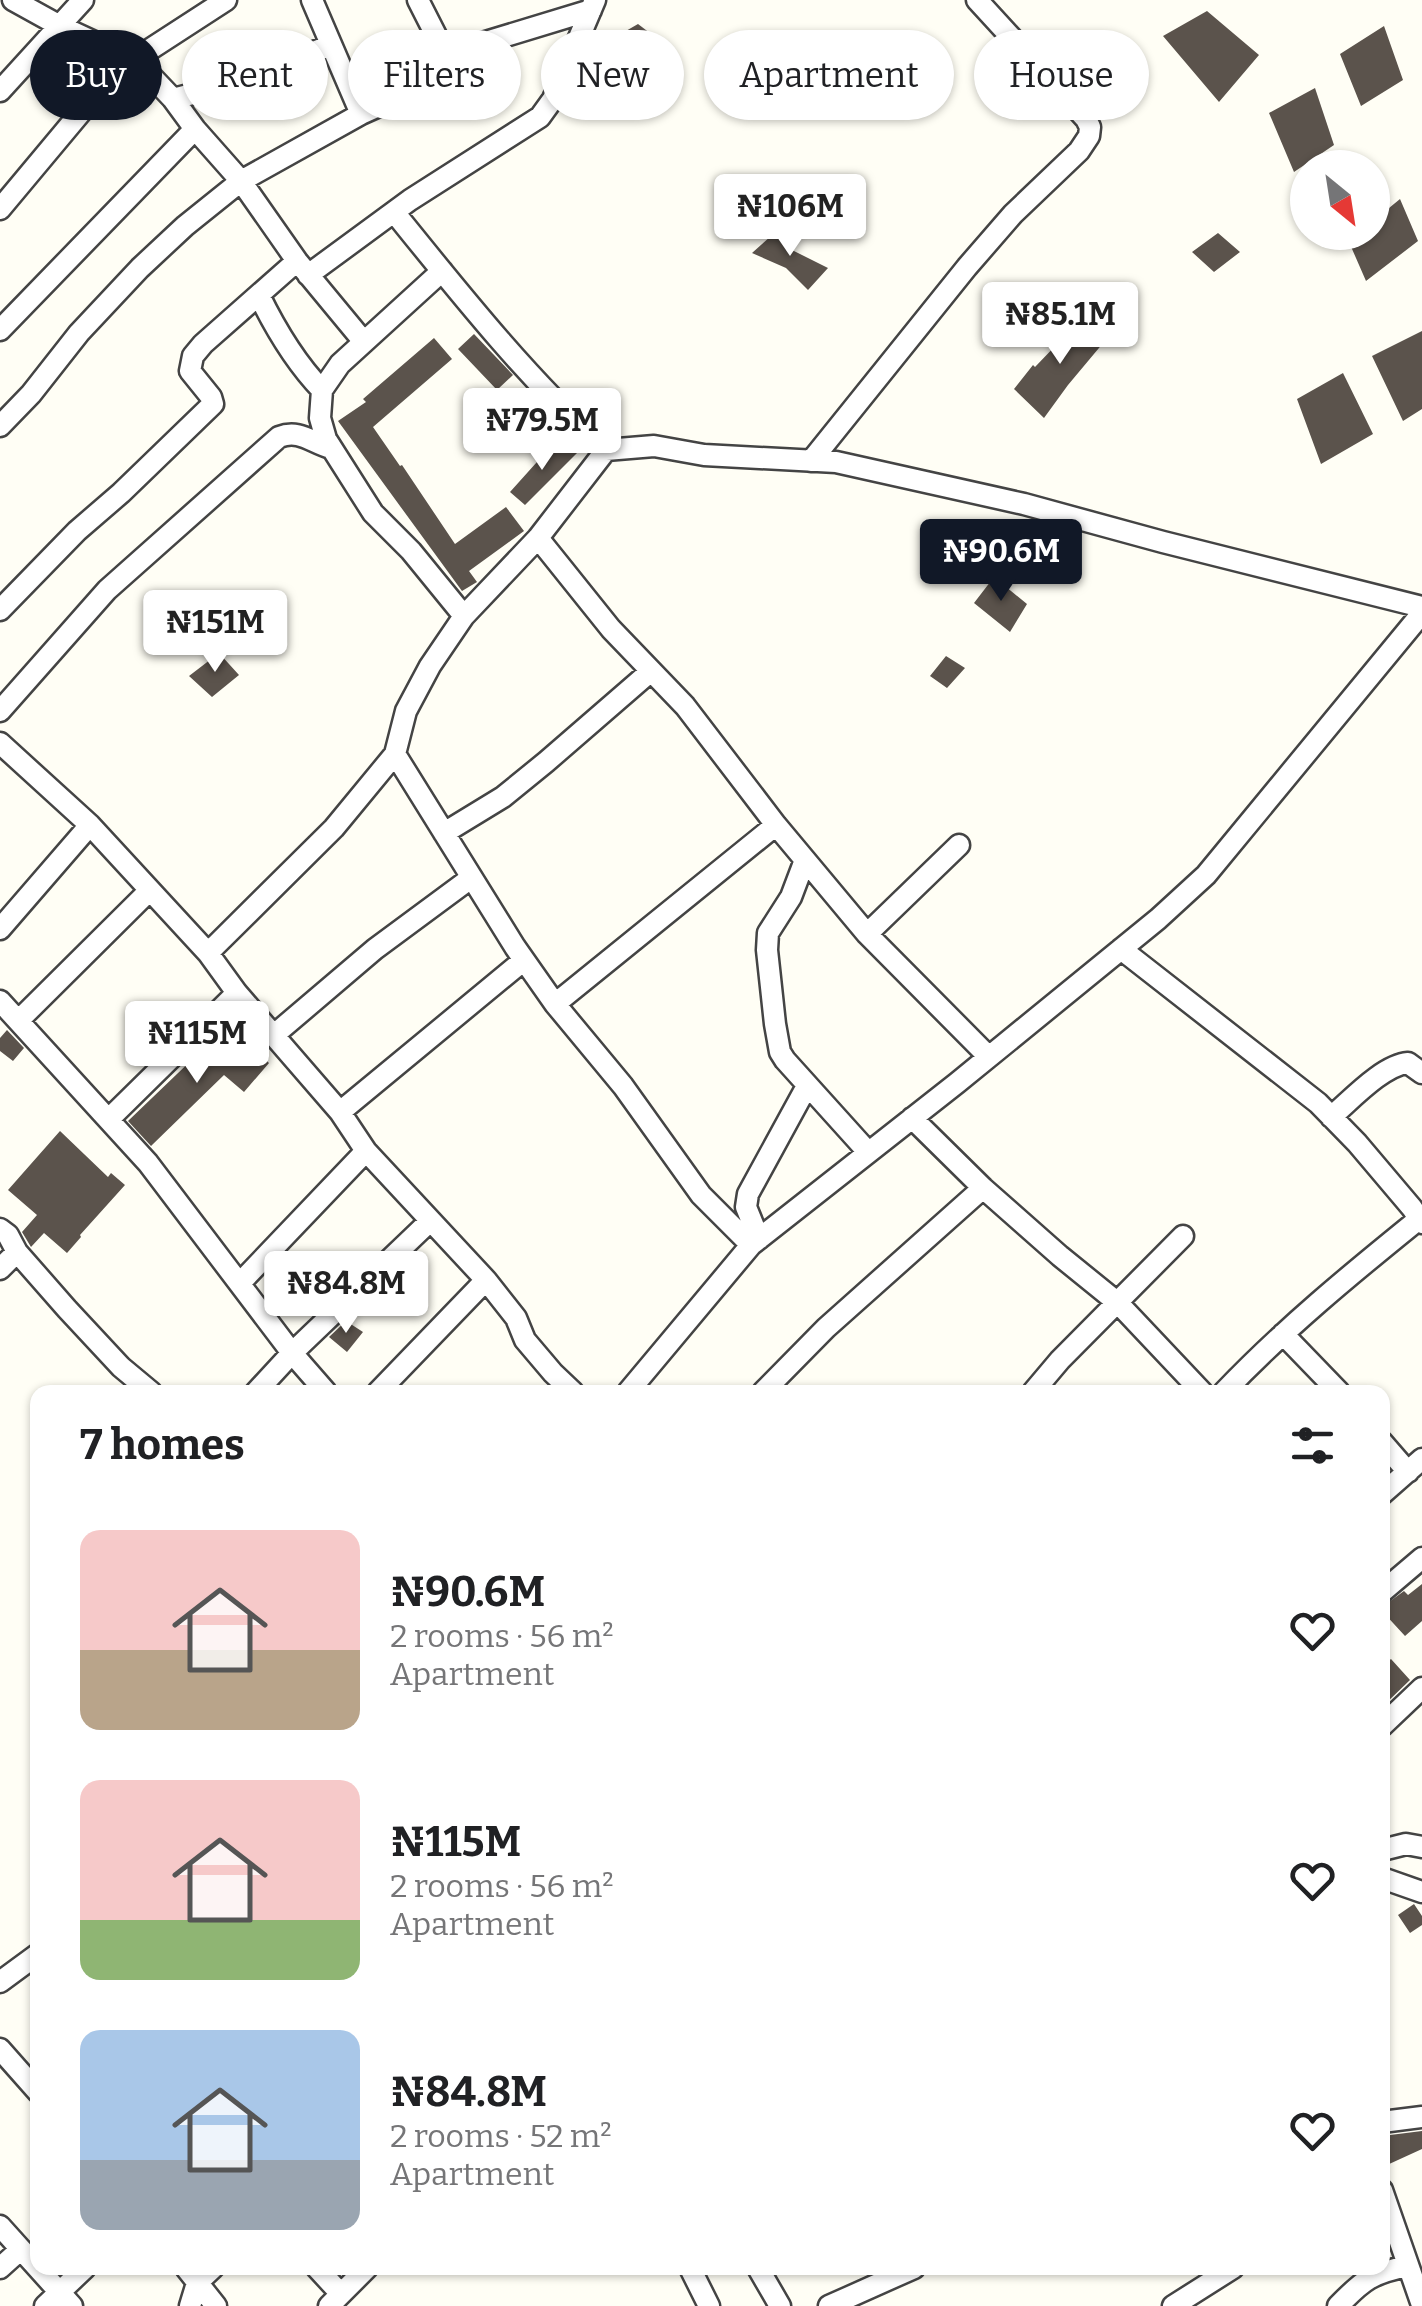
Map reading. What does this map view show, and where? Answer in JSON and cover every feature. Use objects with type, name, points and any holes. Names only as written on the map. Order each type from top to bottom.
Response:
[{"type":"street","points":[[13,0],[68,30]]},
{"type":"street","points":[[0,91],[83,0]]},
{"type":"street","points":[[162,39],[226,0]]},
{"type":"street","points":[[312,0],[348,84]]},
{"type":"street","points":[[418,0],[434,30]]},
{"type":"street","points":[[811,460],[967,267],[1090,136],[1086,119],[977,0]]},
{"type":"street","points":[[520,30],[593,5]]},
{"type":"street","points":[[0,610],[77,531],[213,404],[212,397],[190,371],[193,356],[203,344],[259,295],[540,117],[553,99],[593,5]]},
{"type":"street","points":[[174,99],[242,81],[331,45]]},
{"type":"street","points":[[162,88],[241,181],[303,268],[364,342]]},
{"type":"street","points":[[0,210],[77,120]]},
{"type":"street","points":[[0,426],[79,333],[185,226],[241,181],[350,120]]},
{"type":"street","points":[[0,330],[195,129]]},
{"type":"street","points":[[394,212],[522,367],[606,450],[654,446],[704,455],[836,462],[1024,504],[1422,610],[1206,874],[1121,949],[755,1242],[634,1385]]},
{"type":"street","points":[[442,271],[340,364],[322,390],[320,418],[326,440],[373,512],[464,616]]},
{"type":"street","points":[[259,295],[277,332],[322,390]]},
{"type":"street","points":[[0,711],[107,590],[279,437],[295,433],[331,448]]},
{"type":"street","points":[[208,953],[334,828],[395,754],[406,710],[464,616],[538,538],[606,450]]},
{"type":"street","points":[[538,538],[611,629],[685,706],[776,826],[868,934],[988,1056]]},
{"type":"street","points":[[444,834],[518,785],[651,672]]},
{"type":"street","points":[[0,743],[90,824],[208,953],[236,993],[340,1112],[366,1150],[486,1280],[516,1318],[525,1340],[567,1385]]},
{"type":"street","points":[[395,754],[555,1004],[623,1086],[701,1195],[755,1242]]},
{"type":"street","points":[[0,930],[90,824]]},
{"type":"street","points":[[555,1004],[776,826]]},
{"type":"street","points":[[868,934],[958,845]]},
{"type":"street","points":[[804,860],[791,897],[768,933],[766,950],[780,1052],[868,1152]]},
{"type":"street","points":[[274,1035],[375,948],[471,878]]},
{"type":"street","points":[[19,1020],[150,890]]},
{"type":"street","points":[[1121,949],[1318,1103],[1421,1221],[1338,1284],[1231,1385]]},
{"type":"street","points":[[340,1112],[524,960]]},
{"type":"street","points":[[109,1119],[236,993]]},
{"type":"street","points":[[0,1002],[148,1163],[320,1385]]},
{"type":"street","points":[[1331,1117],[1398,1064],[1408,1063],[1422,1071]]},
{"type":"street","points":[[755,1242],[746,1207],[748,1194],[808,1086]]},
{"type":"street","points":[[912,1118],[983,1188],[1118,1303],[1195,1385]]},
{"type":"street","points":[[240,1283],[366,1150]]},
{"type":"street","points":[[770,1385],[826,1328],[983,1188]]},
{"type":"street","points":[[713,1207],[746,1207]]},
{"type":"street","points":[[262,1385],[430,1221]]},
{"type":"street","points":[[0,1229],[121,1367],[143,1385]]},
{"type":"street","points":[[1039,1385],[1183,1236]]},
{"type":"street","points":[[0,1269],[17,1252]]},
{"type":"street","points":[[385,1385],[486,1280]]},
{"type":"street","points":[[1283,1334],[1333,1385]]},
{"type":"street","points":[[1390,1447],[1418,1463],[1390,1487]]},
{"type":"street","points":[[1390,1585],[1422,1558]]},
{"type":"street","points":[[1390,1718],[1422,1688]]},
{"type":"street","points":[[1390,1848],[1406,1844],[1422,1847]]},
{"type":"street","points":[[1390,1881],[1422,1892]]},
{"type":"street","points":[[0,1982],[30,1960]]},
{"type":"street","points":[[0,2048],[30,2083]]},
{"type":"street","points":[[1390,2121],[1422,2117]]},
{"type":"street","points":[[1390,2213],[1422,2304]]},
{"type":"street","points":[[0,2226],[30,2263]]},
{"type":"street","points":[[0,2268],[20,2250]]},
{"type":"street","points":[[1390,2269],[1408,2266]]},
{"type":"street","points":[[39,2275],[59,2301],[79,2275]]},
{"type":"street","points":[[190,2306],[191,2275]]},
{"type":"street","points":[[191,2275],[216,2306]]},
{"type":"street","points":[[321,2275],[335,2300],[360,2275]]},
{"type":"street","points":[[694,2275],[709,2306]]},
{"type":"street","points":[[762,2275],[780,2306]]},
{"type":"street","points":[[837,2304],[899,2275]]},
{"type":"street","points":[[1172,2306],[1222,2275]]},
{"type":"street","points":[[1338,2306],[1373,2275]]},
{"type":"building","points":[[1207,11],[1259,55],[1219,102],[1163,36]]},
{"type":"building","points":[[1384,26],[1403,80],[1361,106],[1340,54]]},
{"type":"building","points":[[1315,88],[1334,145],[1327,150],[1290,150],[1290,163],[1269,113]]},
{"type":"building","points":[[1400,199],[1418,241],[1366,281],[1352,250],[1390,250],[1390,207]]},
{"type":"building","points":[[780,228],[795,243],[790,249],[828,268],[808,290],[786,268],[752,253]]},
{"type":"building","points":[[1218,233],[1240,252],[1214,272],[1192,252]]},
{"type":"building","points":[[1082,318],[1109,336],[1044,418],[1014,389]]},
{"type":"building","points":[[1422,331],[1422,409],[1403,421],[1372,356]]},
{"type":"building","points":[[474,334],[513,375],[497,390],[458,349]]},
{"type":"building","points":[[434,338],[452,359],[373,427],[455,544],[506,507],[524,531],[469,571],[477,582],[462,591],[338,421],[366,402],[363,399]]},
{"type":"building","points":[[1343,373],[1373,434],[1321,464],[1297,399]]},
{"type":"building","points":[[554,443],[577,453],[525,505],[510,492]]},
{"type":"building","points":[[994,577],[1027,604],[1010,632],[974,603]]},
{"type":"building","points":[[219,653],[239,675],[212,697],[189,676]]},
{"type":"building","points":[[946,656],[965,668],[947,688],[930,676]]},
{"type":"building","points":[[7,1030],[24,1048],[13,1061],[0,1051],[0,1038]]},
{"type":"building","points":[[225,1034],[246,1056],[253,1048],[269,1063],[244,1092],[224,1075],[151,1146],[128,1121],[202,1050],[206,1053]]},
{"type":"building","points":[[60,1131],[108,1177],[111,1173],[125,1185],[67,1253],[44,1233],[31,1247],[22,1232],[37,1215],[8,1190]]},
{"type":"building","points":[[346,1321],[363,1332],[347,1352],[329,1337]]},
{"type":"building","points":[[1422,1584],[1422,1621],[1405,1636],[1390,1620],[1390,1601],[1404,1591],[1408,1595]]},
{"type":"building","points":[[1390,1660],[1410,1680],[1390,1699]]},
{"type":"building","points":[[1414,1904],[1422,1916],[1422,1925],[1410,1933],[1398,1915]]},
{"type":"building","points":[[1422,2131],[1422,2149],[1390,2164],[1390,2135]]}]
